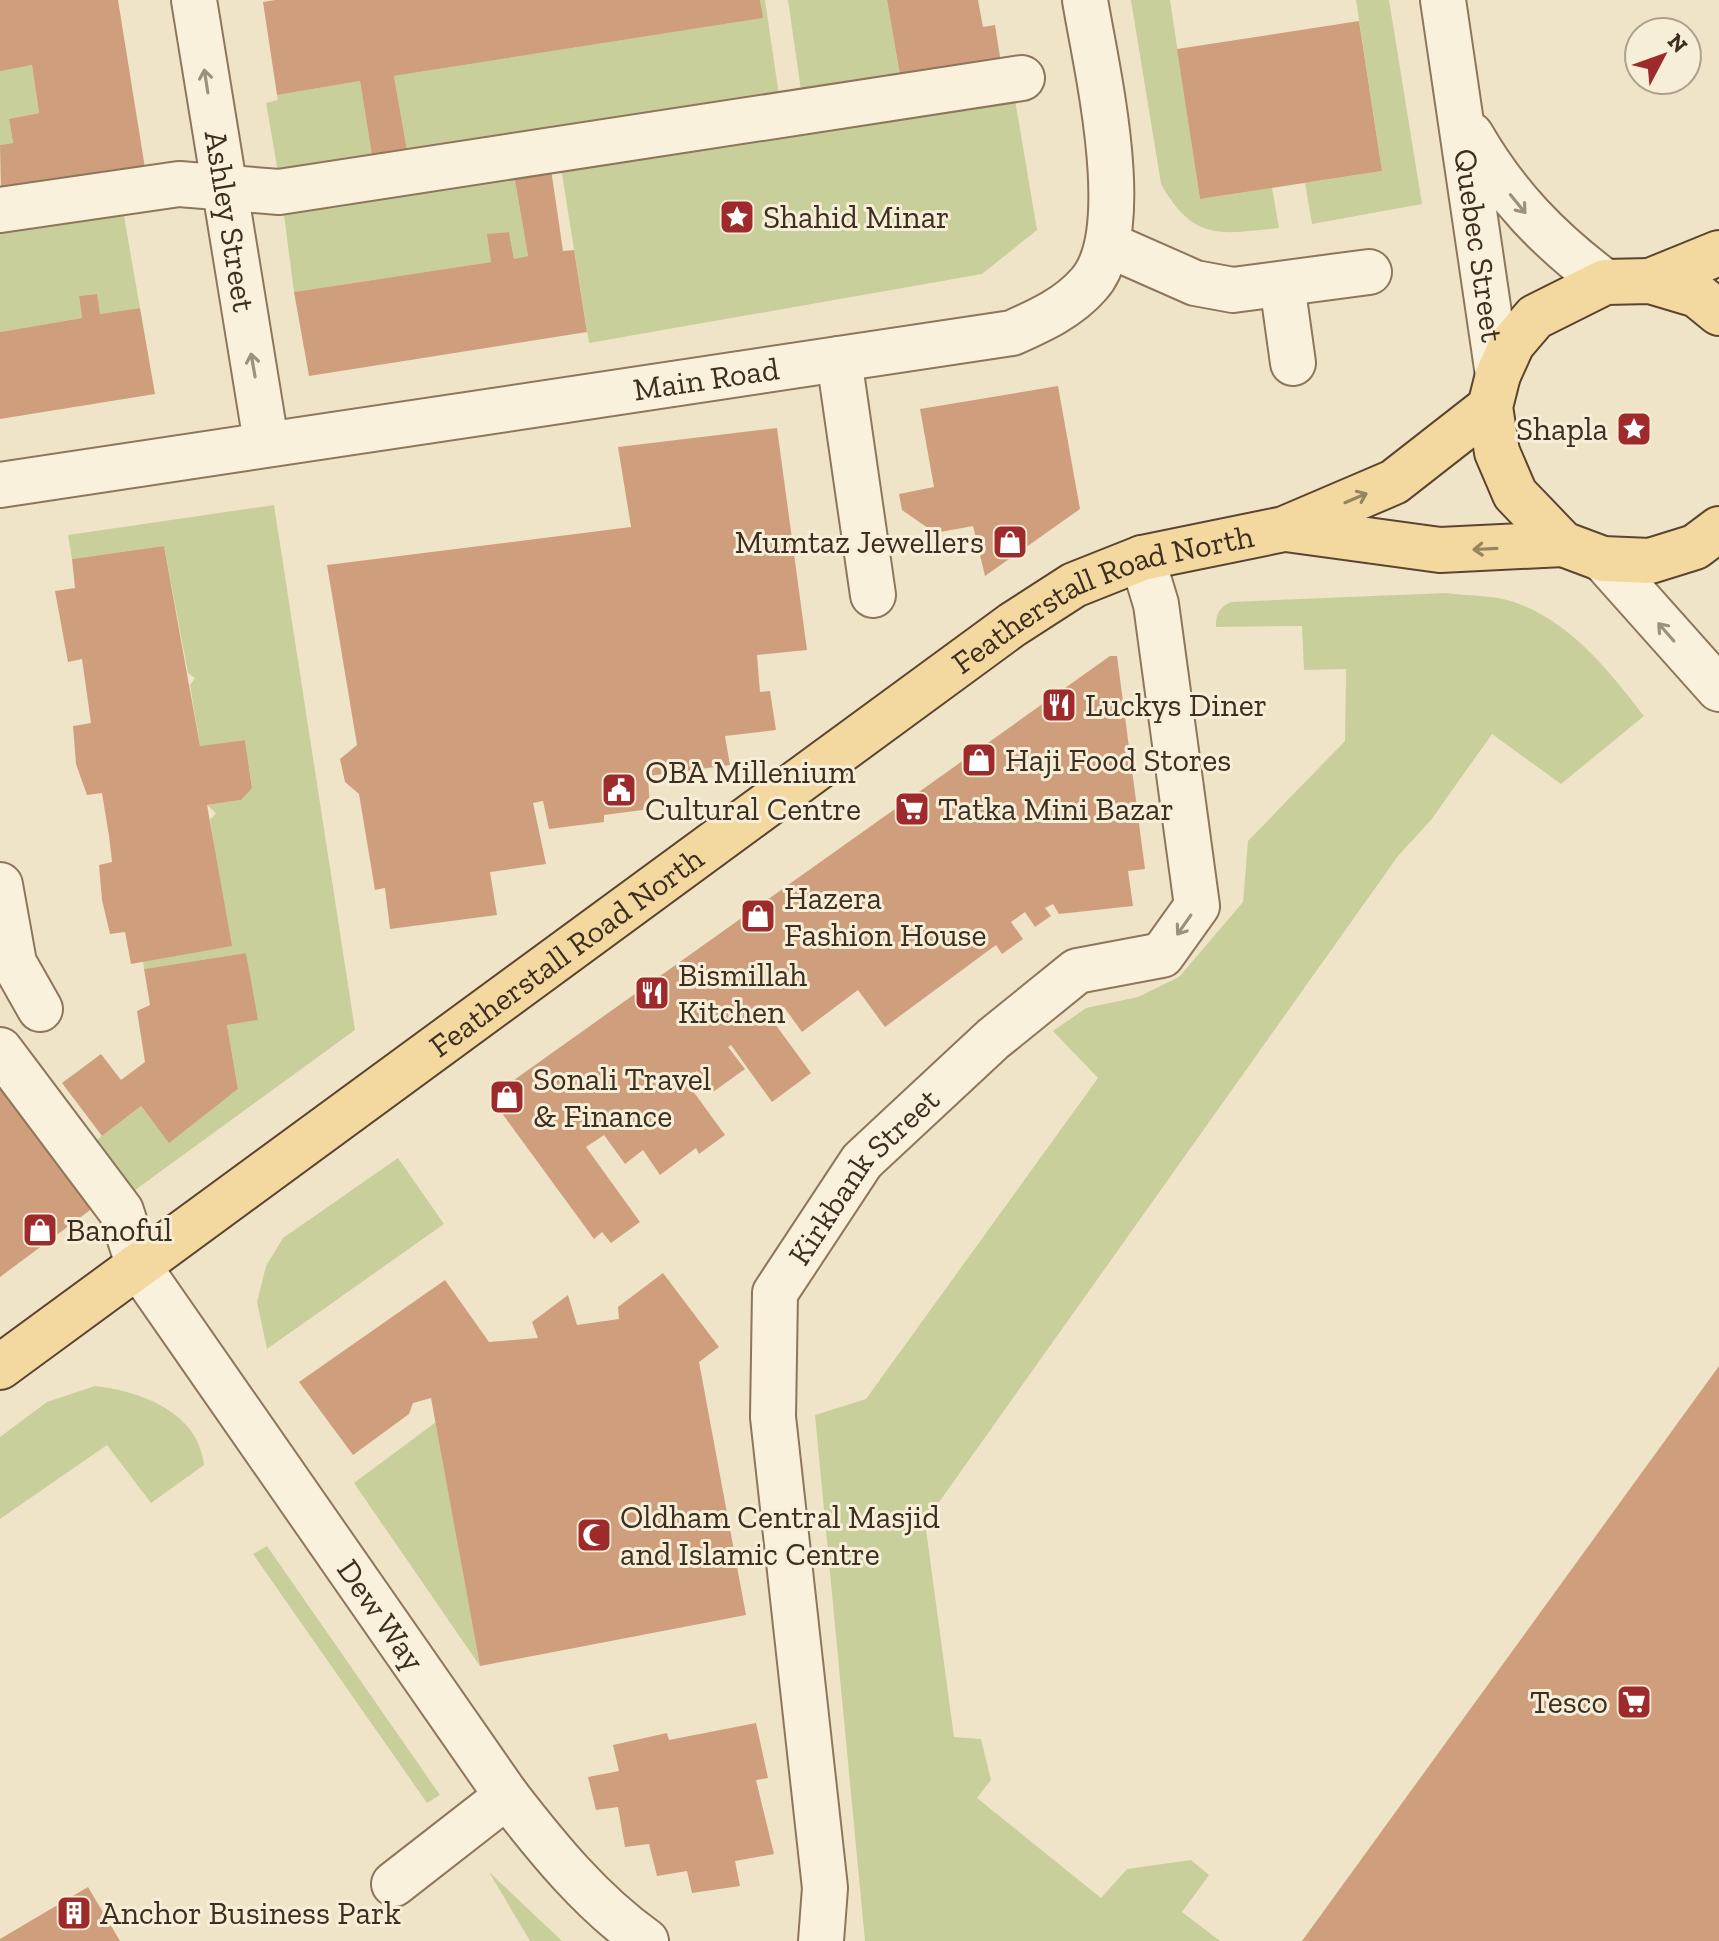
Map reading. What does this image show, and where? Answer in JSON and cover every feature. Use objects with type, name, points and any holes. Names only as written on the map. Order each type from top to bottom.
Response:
[{"type":"main road","points":[[1650,281],[1719,253]]},
{"type":"main road","points":[[1719,313],[1697,295],[1650,281],[1605,282],[1535,317],[1512,344],[1494,391],[1497,452],[1515,494],[1563,544],[1603,559],[1650,561],[1695,547],[1719,529]]},
{"type":"main road","name":"Featherstall Road North","points":[[0,1367],[1012,625],[1074,585],[1142,558],[1284,529],[1394,482],[1494,391]]},
{"type":"main road","name":"Featherstall Road North","points":[[1284,529],[1440,550],[1563,544]]},
{"type":"street","name":"Ashley Street","points":[[194,0],[266,442]]},
{"type":"street","points":[[1085,0],[1113,191],[1109,245],[1195,283],[1233,290],[1369,272]]},
{"type":"street","name":"Quebec Street","points":[[1443,0],[1494,391]]},
{"type":"street","points":[[0,210],[179,184],[223,190],[279,192],[1022,78]]},
{"type":"street","name":"Quebec Street","points":[[1460,115],[1493,173],[1536,226],[1605,282]]},
{"type":"street","name":"Main Road","points":[[0,485],[266,442],[1012,333],[1056,314],[1083,290],[1091,282],[1109,245]]},
{"type":"street","points":[[1282,284],[1293,363]]},
{"type":"street","points":[[839,359],[873,595]]},
{"type":"street","name":"Kirkbank Street","points":[[821,1941],[825,1888],[773,1417],[775,1293],[862,1161],[993,1039],[1077,971],[1162,955],[1197,906],[1156,604],[1142,558]]},
{"type":"street","points":[[1603,559],[1719,689]]},
{"type":"street","points":[[0,885],[14,963],[40,1009]]},
{"type":"street","name":"Dew Way","points":[[0,1050],[121,1211],[139,1267],[507,1796],[550,1852],[620,1923],[646,1941]]},
{"type":"street","points":[[394,1884],[507,1796]]},
{"type":"green space","points":[[760,0],[765,0],[780,102],[408,156],[394,76],[762,18]]},
{"type":"green space","points":[[788,0],[887,0],[901,81],[802,97]]},
{"type":"green space","points":[[1131,0],[1170,0],[1200,199],[1272,188],[1279,228],[1240,232],[1210,230],[1197,225],[1173,203],[1161,184]]},
{"type":"green space","points":[[1356,0],[1389,0],[1422,204],[1312,224],[1305,183],[1382,171]]},
{"type":"green space","points":[[32,65],[39,113],[9,119],[13,143],[0,145],[0,69]]},
{"type":"green space","points":[[360,81],[373,162],[279,178],[266,103],[278,100],[277,95]]},
{"type":"green space","points":[[1014,94],[1037,230],[982,274],[589,343],[561,168]]},
{"type":"green space","points":[[514,175],[528,256],[514,259],[509,232],[488,234],[491,262],[294,292],[284,215],[291,207]]},
{"type":"green space","points":[[123,210],[140,308],[100,314],[96,294],[79,296],[82,318],[0,332],[0,228]]},
{"type":"green space","points":[[274,505],[355,1030],[131,1193],[94,1142],[141,1106],[169,1142],[238,1089],[227,1025],[257,1020],[246,953],[144,969],[143,961],[220,883],[210,820],[216,813],[207,805],[241,800],[252,787],[245,740],[200,746],[190,685],[195,678],[188,673],[164,546],[72,559],[68,535]]},
{"type":"green space","points":[[1446,593],[1514,602],[1553,622],[1603,666],[1644,716],[1561,784],[1492,734],[1431,820],[1398,856],[925,1522],[954,1737],[981,1739],[991,1780],[977,1798],[1101,1898],[1127,1869],[1191,1860],[1209,1875],[1182,1912],[1220,1941],[865,1941],[815,1415],[866,1399],[1098,1078],[1053,1031],[1086,1008],[1138,997],[1179,977],[1243,902],[1248,841],[1345,741],[1346,669],[1304,670],[1302,626],[1216,627],[1221,609],[1231,602]]},
{"type":"green space","points":[[398,1158],[444,1224],[267,1349],[257,1302],[266,1266],[283,1238]]},
{"type":"green space","points":[[95,1386],[148,1399],[179,1418],[200,1447],[204,1465],[151,1503],[107,1445],[0,1519],[0,1437],[47,1402]]},
{"type":"green space","points":[[436,1422],[480,1666],[354,1483]]},
{"type":"green space","points":[[267,1546],[440,1795],[427,1803],[253,1554]]},
{"type":"green space","points":[[489,1872],[562,1941],[530,1941]]},
{"type":"building","points":[[0,0],[118,0],[145,168],[1,192],[0,145],[13,143],[9,119],[39,113],[32,65],[0,71]]},
{"type":"building","points":[[760,0],[763,18],[394,76],[408,156],[373,162],[360,81],[277,95],[263,2]]},
{"type":"building","points":[[887,0],[978,0],[983,27],[995,25],[1001,63],[901,81]]},
{"type":"building","points":[[1359,21],[1382,171],[1200,199],[1177,49]]},
{"type":"building","points":[[551,169],[563,251],[574,250],[587,332],[309,376],[294,292],[491,262],[487,234],[509,232],[514,259],[528,256],[514,175]]},
{"type":"building","points":[[97,294],[100,314],[140,308],[155,394],[0,419],[0,332],[82,318],[79,296]]},
{"type":"building","points":[[1058,386],[1080,509],[985,576],[973,526],[935,533],[902,510],[899,494],[934,487],[920,409]]},
{"type":"building","points":[[777,428],[807,650],[757,655],[760,692],[770,691],[776,730],[725,736],[730,765],[648,776],[650,809],[604,815],[604,822],[549,829],[543,801],[533,803],[546,864],[490,872],[497,915],[390,929],[385,888],[375,890],[359,794],[345,782],[340,759],[357,745],[327,565],[631,527],[618,447]]},
{"type":"building","points":[[164,546],[200,746],[245,740],[252,788],[241,800],[207,805],[232,946],[131,964],[125,932],[110,934],[102,900],[99,865],[112,862],[109,836],[102,793],[87,795],[76,764],[73,726],[91,723],[82,659],[68,662],[55,591],[75,588],[72,559]]},
{"type":"building","points":[[1110,656],[1117,656],[1145,869],[1128,871],[1133,906],[1059,914],[1053,904],[1045,908],[1051,916],[1035,927],[1025,912],[1011,922],[1023,939],[1002,954],[996,945],[885,1027],[858,990],[802,1032],[784,1007],[770,1017],[811,1073],[772,1102],[731,1045],[728,1047],[745,1069],[713,1092],[697,1071],[685,1080],[725,1135],[699,1154],[696,1148],[660,1175],[643,1150],[625,1164],[604,1135],[586,1147],[640,1222],[611,1243],[602,1232],[594,1239],[490,1097]]},
{"type":"building","points":[[246,953],[258,1020],[227,1025],[238,1089],[169,1143],[141,1106],[102,1136],[62,1083],[101,1054],[121,1080],[145,1062],[137,1011],[150,1005],[144,969]]},
{"type":"building","points":[[0,1069],[101,1202],[0,1277]]},
{"type":"building","name":"Oldham Central Masjid and Islamic Centre","points":[[663,1273],[719,1347],[699,1362],[746,1615],[480,1666],[431,1398],[413,1403],[409,1414],[353,1455],[299,1382],[445,1280],[489,1342],[538,1338],[532,1322],[568,1295],[577,1325],[619,1319],[618,1307]]},
{"type":"building","name":"Tesco","points":[[1719,1366],[1719,1941],[1302,1941]]},
{"type":"building","points":[[756,1723],[768,1778],[756,1780],[774,1854],[735,1861],[740,1886],[692,1893],[687,1871],[657,1876],[649,1844],[625,1847],[618,1807],[596,1810],[588,1777],[619,1771],[613,1745],[667,1733],[669,1740]]},
{"type":"building","name":"Anchor Business Park","points":[[88,1887],[120,1941],[0,1941],[0,1939]]},
{"type":"place","name":"Shahid Minar","points":[[737,217]]},
{"type":"place","name":"Shapla","points":[[1634,429]]},
{"type":"place","name":"Mumtaz Jewellers","points":[[1010,542]]},
{"type":"place","name":"Luckys Diner","points":[[1059,705]]},
{"type":"place","name":"Haji Food Stores","points":[[979,760]]},
{"type":"place","name":"OBA Millenium Cultural Centre","points":[[619,790]]},
{"type":"place","name":"Tatka Mini Bazar","points":[[912,809]]},
{"type":"place","name":"Hazera Fashion House","points":[[758,916]]},
{"type":"place","name":"Bismillah Kitchen","points":[[652,993]]},
{"type":"place","name":"Sonali Travel & Finance","points":[[507,1097]]},
{"type":"place","name":"Banoful","points":[[40,1230]]},
{"type":"place","name":"Oldham Central Masjid and Islamic Centre","points":[[594,1535]]},
{"type":"place","name":"Tesco","points":[[1634,1702]]},
{"type":"place","name":"Anchor Business Park","points":[[74,1913]]}]
